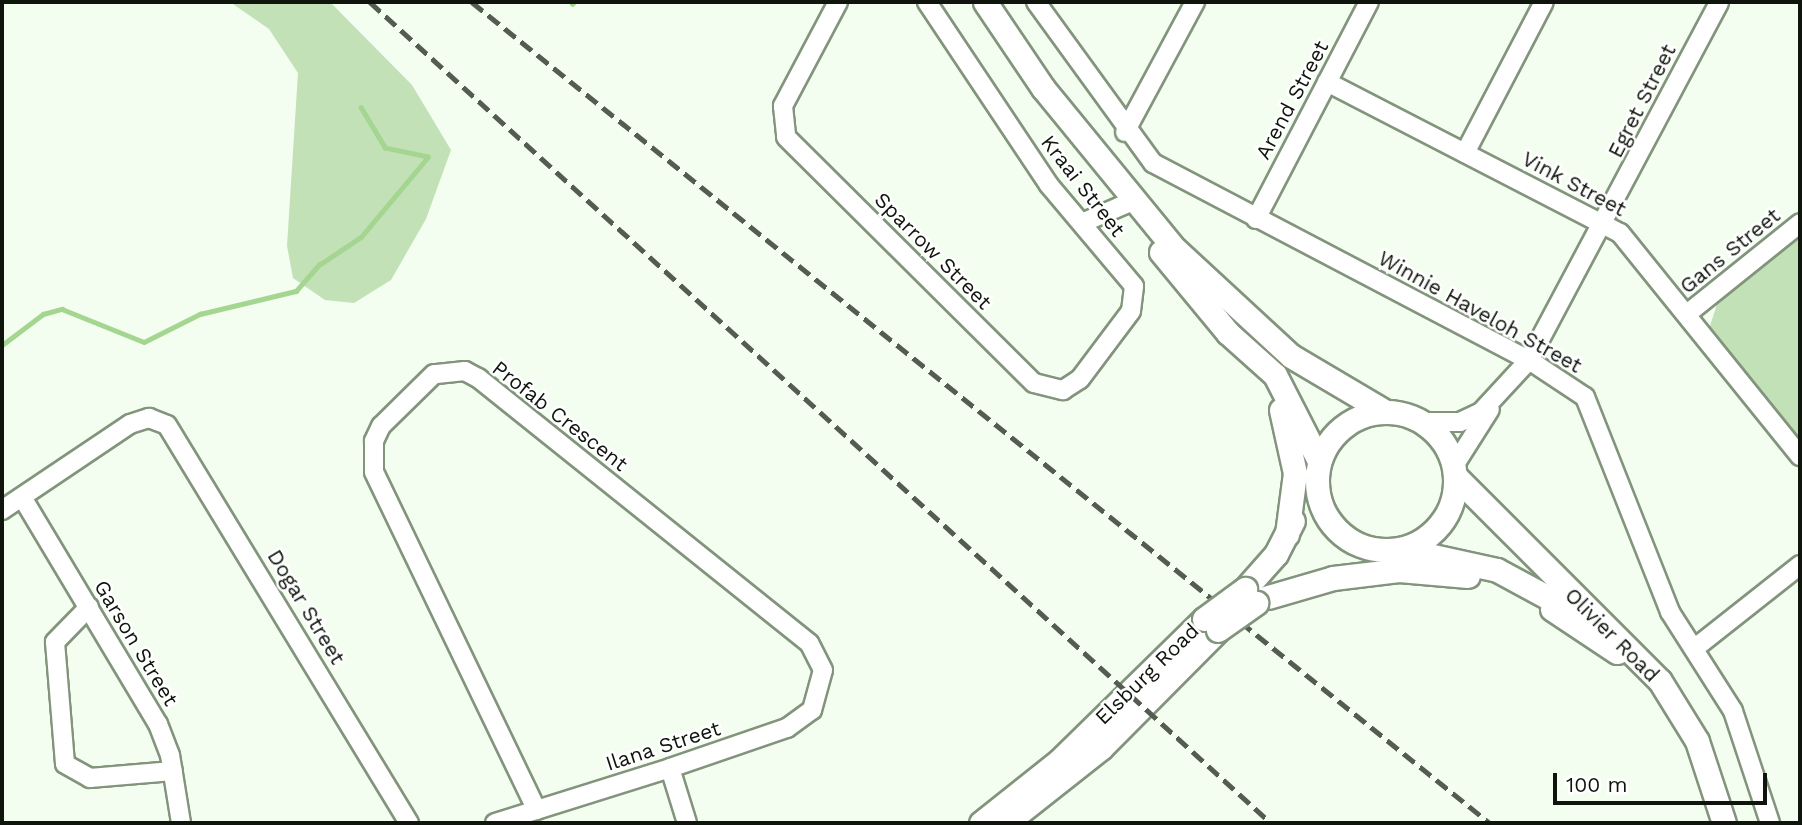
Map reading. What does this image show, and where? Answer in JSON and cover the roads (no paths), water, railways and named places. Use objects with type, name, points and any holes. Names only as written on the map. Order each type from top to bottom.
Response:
[{"type":"main road","points":[[985,2],[1088,146],[1267,383],[1290,435],[1295,473],[1287,534]]},
{"type":"main road","points":[[1129,201],[1256,327],[1313,371],[1384,411],[1424,422],[1455,472],[1442,522],[1401,549],[1378,550],[1359,545],[1328,519],[1318,468],[1275,375],[1228,332]]},
{"type":"main road","points":[[1318,468],[1343,426],[1384,411]]},
{"type":"main road","name":"Elsburg Road","points":[[1256,596],[1318,468]]},
{"type":"main road","name":"Olivier Road","points":[[1455,472],[1660,681],[1697,741],[1724,823]]},
{"type":"main road","name":"Olivier Road","points":[[1401,549],[1529,582],[1616,652],[1679,736],[1712,823]]},
{"type":"main road","name":"Elsburg Road","points":[[981,823],[1059,761],[1211,625],[1256,596],[1306,573],[1378,550]]},
{"type":"main road","points":[[1256,596],[1363,573],[1463,575],[1547,607],[1616,652]]},
{"type":"main road","name":"Elsburg Road","points":[[1005,823],[1101,748],[1211,625]]},
{"type":"street","name":"Sparrow Street","points":[[838,2],[783,106],[782,127],[793,145],[1034,383],[1063,390]]},
{"type":"street","name":"Kraai Street","points":[[927,2],[971,74],[1082,223],[1134,286],[1135,303],[1080,380],[1063,390]]},
{"type":"street","name":"Winnie Haveloh Street","points":[[1036,2],[1125,132],[1173,177],[1529,360],[1570,386],[1594,411],[1670,612],[1730,704],[1770,823]]},
{"type":"street","points":[[1125,132],[1195,2]]},
{"type":"street","name":"Arend Street","points":[[1256,219],[1369,2]]},
{"type":"street","points":[[1465,153],[1544,2]]},
{"type":"street","name":"Egret Street","points":[[1495,400],[1529,360],[1605,224],[1719,2]]},
{"type":"street","name":"Vink Street","points":[[1327,82],[1605,224],[1627,240],[1800,456]]},
{"type":"street","points":[[1082,223],[1129,201]]},
{"type":"street","name":"Gans Street","points":[[1687,314],[1800,223]]},
{"type":"street","name":"Profab Crescent","points":[[537,810],[374,472],[374,441],[381,426],[434,374],[465,372],[478,378],[809,643],[822,683]]},
{"type":"street","points":[[1424,422],[1460,422],[1495,400]]},
{"type":"street","points":[[1455,472],[1495,400]]},
{"type":"street","name":"Dogar Street","points":[[22,497],[130,424],[158,420],[174,432],[410,823]]},
{"type":"street","points":[[2,510],[22,497]]},
{"type":"street","name":"Garson Street","points":[[22,497],[158,724],[173,771],[181,823]]},
{"type":"street","points":[[1695,648],[1800,565]]},
{"type":"street","points":[[89,607],[61,630],[53,655],[65,764],[90,778],[173,771]]},
{"type":"street","name":"Ilana Street","points":[[495,823],[787,728],[812,710],[822,683]]},
{"type":"street","points":[[670,768],[687,823]]},
{"type":"waterway","points":[[2,345],[43,314],[62,309],[144,342],[200,314],[296,291],[319,265],[361,237],[428,157],[385,148],[361,108]]},
{"type":"railway","points":[[370,2],[1271,823]]},
{"type":"railway","points":[[472,2],[1490,823]]}]
